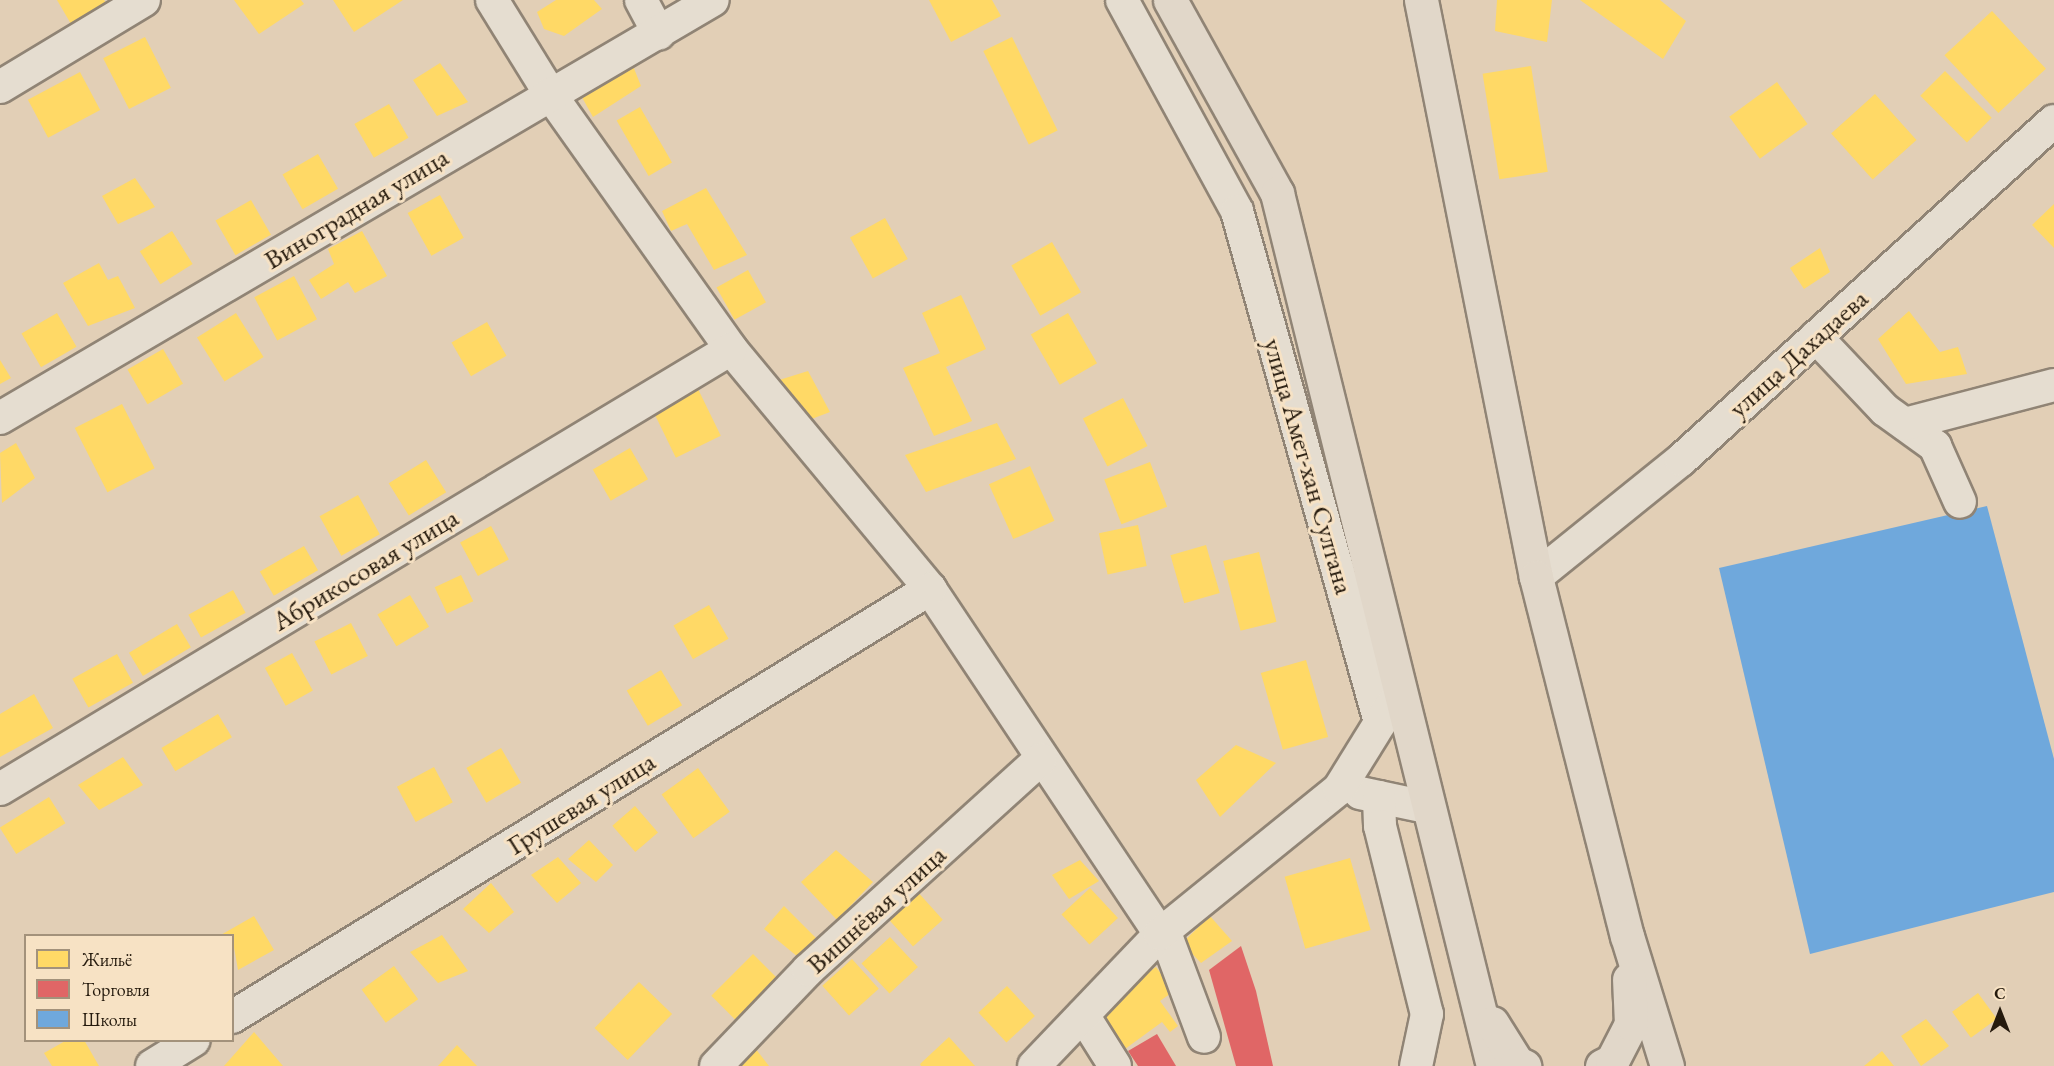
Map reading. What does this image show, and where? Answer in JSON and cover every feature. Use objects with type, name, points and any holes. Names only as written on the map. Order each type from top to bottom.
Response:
[{"type":"main road","points":[[1170,0],[1277,193],[1398,694],[1492,1066]]},
{"type":"main road","points":[[1421,0],[1536,577],[1627,936],[1667,1066]]},
{"type":"main road","points":[[1602,1066],[1612,1061],[1631,1024],[1627,936]]},
{"type":"main road","points":[[1473,991],[1517,1064],[1524,1066]]},
{"type":"street","points":[[0,87],[144,0]]},
{"type":"street","points":[[492,0],[550,94],[731,349],[930,590],[1041,759],[1162,932],[1204,1037]]},
{"type":"street","points":[[641,0],[659,34]]},
{"type":"street","name":"Виноградная улица","points":[[0,418],[550,94],[659,34],[713,0]]},
{"type":"street","name":"улица Амет-хан Султана","points":[[1122,0],[1237,211],[1380,722]]},
{"type":"street","name":"улица Дахадаева","points":[[1536,577],[1681,460],[2054,121]]},
{"type":"street","points":[[1816,337],[1905,424],[1935,446],[1960,502]]},
{"type":"street","name":"Абрикосовая улица","points":[[0,789],[731,349]]},
{"type":"street","points":[[1905,424],[2054,386]]},
{"type":"street","name":"Грушевая улица","points":[[234,1016],[930,590]]},
{"type":"street","points":[[1034,1066],[1162,932],[1339,789],[1398,694]]},
{"type":"street","name":"Вишнёвая улица","points":[[716,1066],[808,970],[1041,759]]},
{"type":"street","points":[[1339,789],[1426,807]]},
{"type":"street","points":[[1379,797],[1380,826],[1427,1014],[1416,1066]]},
{"type":"street","points":[[1083,1015],[1115,1066]]},
{"type":"street","points":[[152,1066],[192,1042]]},
{"type":"building: Жильё","points":[[57,0],[104,0],[107,4],[71,24]]},
{"type":"building: Жильё","points":[[234,0],[301,0],[304,4],[259,34]]},
{"type":"building: Жильё","points":[[333,0],[403,0],[354,32]]},
{"type":"building: Жильё","points":[[556,0],[594,0],[602,9],[564,36],[544,29],[537,12]]},
{"type":"building: Жильё","points":[[929,0],[992,0],[1001,16],[951,42]]},
{"type":"building: Жильё","points":[[1497,0],[1552,0],[1547,42],[1495,31]]},
{"type":"building: Жильё","points":[[1580,0],[1660,0],[1686,21],[1663,59]]},
{"type":"building: Жильё","points":[[1992,11],[2046,69],[1998,113],[1944,55]]},
{"type":"building: Жильё","points":[[145,37],[171,88],[129,109],[103,58]]},
{"type":"building: Жильё","points":[[1012,37],[1058,130],[1029,145],[983,51]]},
{"type":"building: Жильё","points":[[440,63],[468,102],[437,116],[413,80]]},
{"type":"building: Жильё","points":[[633,66],[641,86],[593,117],[579,92]]},
{"type":"building: Жильё","points":[[1531,66],[1548,172],[1499,179],[1483,74]]},
{"type":"building: Жильё","points":[[1945,71],[1992,118],[1967,142],[1920,96]]},
{"type":"building: Жильё","points":[[80,72],[100,110],[48,138],[28,100]]},
{"type":"building: Жильё","points":[[1777,82],[1808,124],[1760,159],[1729,117]]},
{"type":"building: Жильё","points":[[1875,94],[1916,140],[1873,180],[1831,133]]},
{"type":"building: Жильё","points":[[389,104],[408,138],[374,158],[354,124]]},
{"type":"building: Жильё","points":[[640,107],[672,162],[649,176],[617,120]]},
{"type":"building: Жильё","points":[[318,154],[338,189],[302,209],[282,174]]},
{"type":"building: Жильё","points":[[135,178],[155,207],[118,224],[102,196]]},
{"type":"building: Жильё","points":[[706,188],[747,255],[714,270],[687,224],[671,231],[662,211]]},
{"type":"building: Жильё","points":[[440,195],[464,238],[431,256],[408,213]]},
{"type":"building: Жильё","points":[[251,200],[271,235],[235,255],[215,220]]},
{"type":"building: Жильё","points":[[2054,204],[2054,248],[2032,225]]},
{"type":"building: Жильё","points":[[885,218],[908,259],[873,278],[850,237]]},
{"type":"building: Жильё","points":[[172,231],[193,264],[160,284],[140,251]]},
{"type":"building: Жильё","points":[[362,231],[387,276],[355,293],[348,282],[321,299],[309,280],[334,264],[328,249]]},
{"type":"building: Жильё","points":[[1052,242],[1081,292],[1040,316],[1011,266]]},
{"type":"building: Жильё","points":[[1820,248],[1830,272],[1804,289],[1790,268]]},
{"type":"building: Жильё","points":[[99,263],[108,280],[118,276],[135,308],[88,326],[63,283]]},
{"type":"building: Жильё","points":[[748,270],[766,302],[734,320],[717,287]]},
{"type":"building: Жильё","points":[[294,276],[317,319],[277,340],[254,297]]},
{"type":"building: Жильё","points":[[961,295],[986,349],[946,367],[972,421],[934,436],[903,368],[940,353],[922,313]]},
{"type":"building: Жильё","points":[[1909,311],[1940,352],[1958,347],[1967,374],[1906,384],[1878,339]]},
{"type":"building: Жильё","points":[[57,313],[76,347],[41,367],[21,334]]},
{"type":"building: Жильё","points":[[236,313],[264,357],[225,381],[197,337]]},
{"type":"building: Жильё","points":[[1068,313],[1097,363],[1060,385],[1031,335]]},
{"type":"building: Жильё","points":[[487,322],[506,356],[471,376],[451,342]]},
{"type":"building: Жильё","points":[[163,349],[183,384],[147,404],[127,370]]},
{"type":"building: Жильё","points":[[0,360],[11,378],[0,384]]},
{"type":"building: Жильё","points":[[808,371],[830,412],[801,423],[776,381]]},
{"type":"building: Жильё","points":[[698,389],[721,436],[676,458],[653,411]]},
{"type":"building: Жильё","points":[[1123,398],[1148,446],[1107,467],[1083,418]]},
{"type":"building: Жильё","points":[[122,404],[155,468],[107,492],[75,428]]},
{"type":"building: Жильё","points":[[997,423],[1016,459],[926,492],[905,455]]},
{"type":"building: Жильё","points":[[16,443],[35,478],[2,503],[0,453]]},
{"type":"building: Жильё","points":[[630,448],[648,479],[611,501],[593,470]]},
{"type":"building: Жильё","points":[[426,460],[446,492],[409,516],[389,483]]},
{"type":"building: Жильё","points":[[1150,462],[1167,507],[1121,524],[1104,480]]},
{"type":"building: Жильё","points":[[1030,466],[1054,521],[1013,539],[989,484]]},
{"type":"building: Жильё","points":[[358,495],[380,534],[341,556],[320,516]]},
{"type":"building: Жильё","points":[[1138,525],[1147,566],[1108,574],[1099,533]]},
{"type":"building: Жильё","points":[[491,526],[509,560],[478,576],[460,542]]},
{"type":"building: Жильё","points":[[1206,545],[1220,593],[1184,603],[1170,555]]},
{"type":"building: Жильё","points":[[304,546],[318,570],[274,596],[260,572]]},
{"type":"building: Жильё","points":[[1259,552],[1276,622],[1241,631],[1223,561]]},
{"type":"building: Жильё","points":[[461,575],[473,601],[447,614],[435,587]]},
{"type":"building: Жильё","points":[[233,590],[246,613],[201,637],[188,615]]},
{"type":"building: Жильё","points":[[410,595],[429,627],[396,646],[377,615]]},
{"type":"building: Жильё","points":[[709,605],[728,639],[693,659],[673,626]]},
{"type":"building: Жильё","points":[[351,623],[368,656],[331,675],[314,642]]},
{"type":"building: Жильё","points":[[177,624],[191,647],[143,676],[129,653]]},
{"type":"building: Жильё","points":[[292,653],[313,691],[286,706],[265,668]]},
{"type":"building: Жильё","points":[[117,654],[133,683],[88,708],[72,679]]},
{"type":"building: Жильё","points":[[1306,660],[1328,737],[1283,750],[1261,673]]},
{"type":"building: Жильё","points":[[661,670],[682,705],[648,726],[627,691]]},
{"type":"building: Жильё","points":[[34,694],[53,728],[0,757],[0,714]]},
{"type":"building: Жильё","points":[[218,714],[232,737],[175,771],[161,748]]},
{"type":"building: Жильё","points":[[1236,745],[1276,763],[1220,817],[1196,780]]},
{"type":"building: Жильё","points":[[501,748],[521,783],[486,803],[466,768]]},
{"type":"building: Жильё","points":[[123,757],[143,785],[99,810],[78,785]]},
{"type":"building: Жильё","points":[[434,767],[453,802],[416,822],[397,787]]},
{"type":"building: Жильё","points":[[698,768],[730,812],[693,838],[662,794]]},
{"type":"building: Жильё","points":[[49,797],[65,823],[16,854],[0,828]]},
{"type":"building: Жильё","points":[[635,806],[658,832],[635,852],[612,826]]},
{"type":"building: Жильё","points":[[589,840],[613,865],[596,882],[568,859]]},
{"type":"building: Жильё","points":[[836,850],[873,882],[837,920],[801,882]]},
{"type":"building: Жильё","points":[[558,857],[581,883],[557,903],[531,875]]},
{"type":"building: Жильё","points":[[1350,858],[1371,930],[1305,949],[1285,877]]},
{"type":"building: Жильё","points":[[1080,860],[1099,881],[1069,899],[1052,875]]},
{"type":"building: Жильё","points":[[491,883],[514,912],[489,933],[463,909]]},
{"type":"building: Жильё","points":[[1090,888],[1118,918],[1089,945],[1061,915]]},
{"type":"building: Жильё","points":[[916,890],[943,920],[913,946],[886,917]]},
{"type":"building: Жильё","points":[[784,906],[816,938],[798,957],[764,929]]},
{"type":"building: Жильё","points":[[254,916],[274,950],[238,970],[234,934],[222,934]]},
{"type":"building: Жильё","points":[[1210,916],[1232,941],[1201,963],[1182,943]]},
{"type":"building: Жильё","points":[[442,935],[468,971],[438,983],[410,952]]},
{"type":"building: Жильё","points":[[890,937],[918,967],[889,994],[861,964]]},
{"type":"building: Жильё","points":[[753,954],[778,979],[736,1020],[711,996]]},
{"type":"building: Жильё","points":[[852,959],[879,989],[849,1015],[822,986]]},
{"type":"building: Жильё","points":[[394,966],[418,999],[386,1023],[362,990]]},
{"type":"building: Жильё","points":[[1156,967],[1174,991],[1160,1001],[1178,1026],[1170,1032],[1162,1022],[1125,1049],[1097,1009]]},
{"type":"building: Жильё","points":[[639,982],[672,1014],[628,1060],[595,1028]]},
{"type":"building: Жильё","points":[[1007,986],[1035,1016],[1006,1043],[978,1013]]},
{"type":"building: Жильё","points":[[1978,993],[1997,1019],[1971,1038],[1952,1012]]},
{"type":"building: Жильё","points":[[1926,1019],[1949,1046],[1921,1066],[1901,1036]]},
{"type":"building: Жильё","points":[[254,1032],[283,1066],[224,1066]]},
{"type":"building: Жильё","points":[[949,1037],[975,1066],[921,1066],[920,1064]]},
{"type":"building: Жильё","points":[[63,1042],[85,1042],[99,1066],[52,1066],[44,1053]]},
{"type":"building: Жильё","points":[[457,1045],[477,1066],[438,1066]]},
{"type":"building: Жильё","points":[[755,1048],[769,1066],[734,1066]]},
{"type":"building: Жильё","points":[[1882,1051],[1894,1066],[1864,1066]]},
{"type":"building: Торговля","points":[[1241,946],[1256,991],[1273,1066],[1236,1066],[1209,970]]},
{"type":"building: Торговля","points":[[1157,1034],[1176,1066],[1138,1066],[1128,1051]]},
{"type":"building: Школы","points":[[1987,506],[2054,759],[2054,892],[1810,954],[1719,568]]}]
